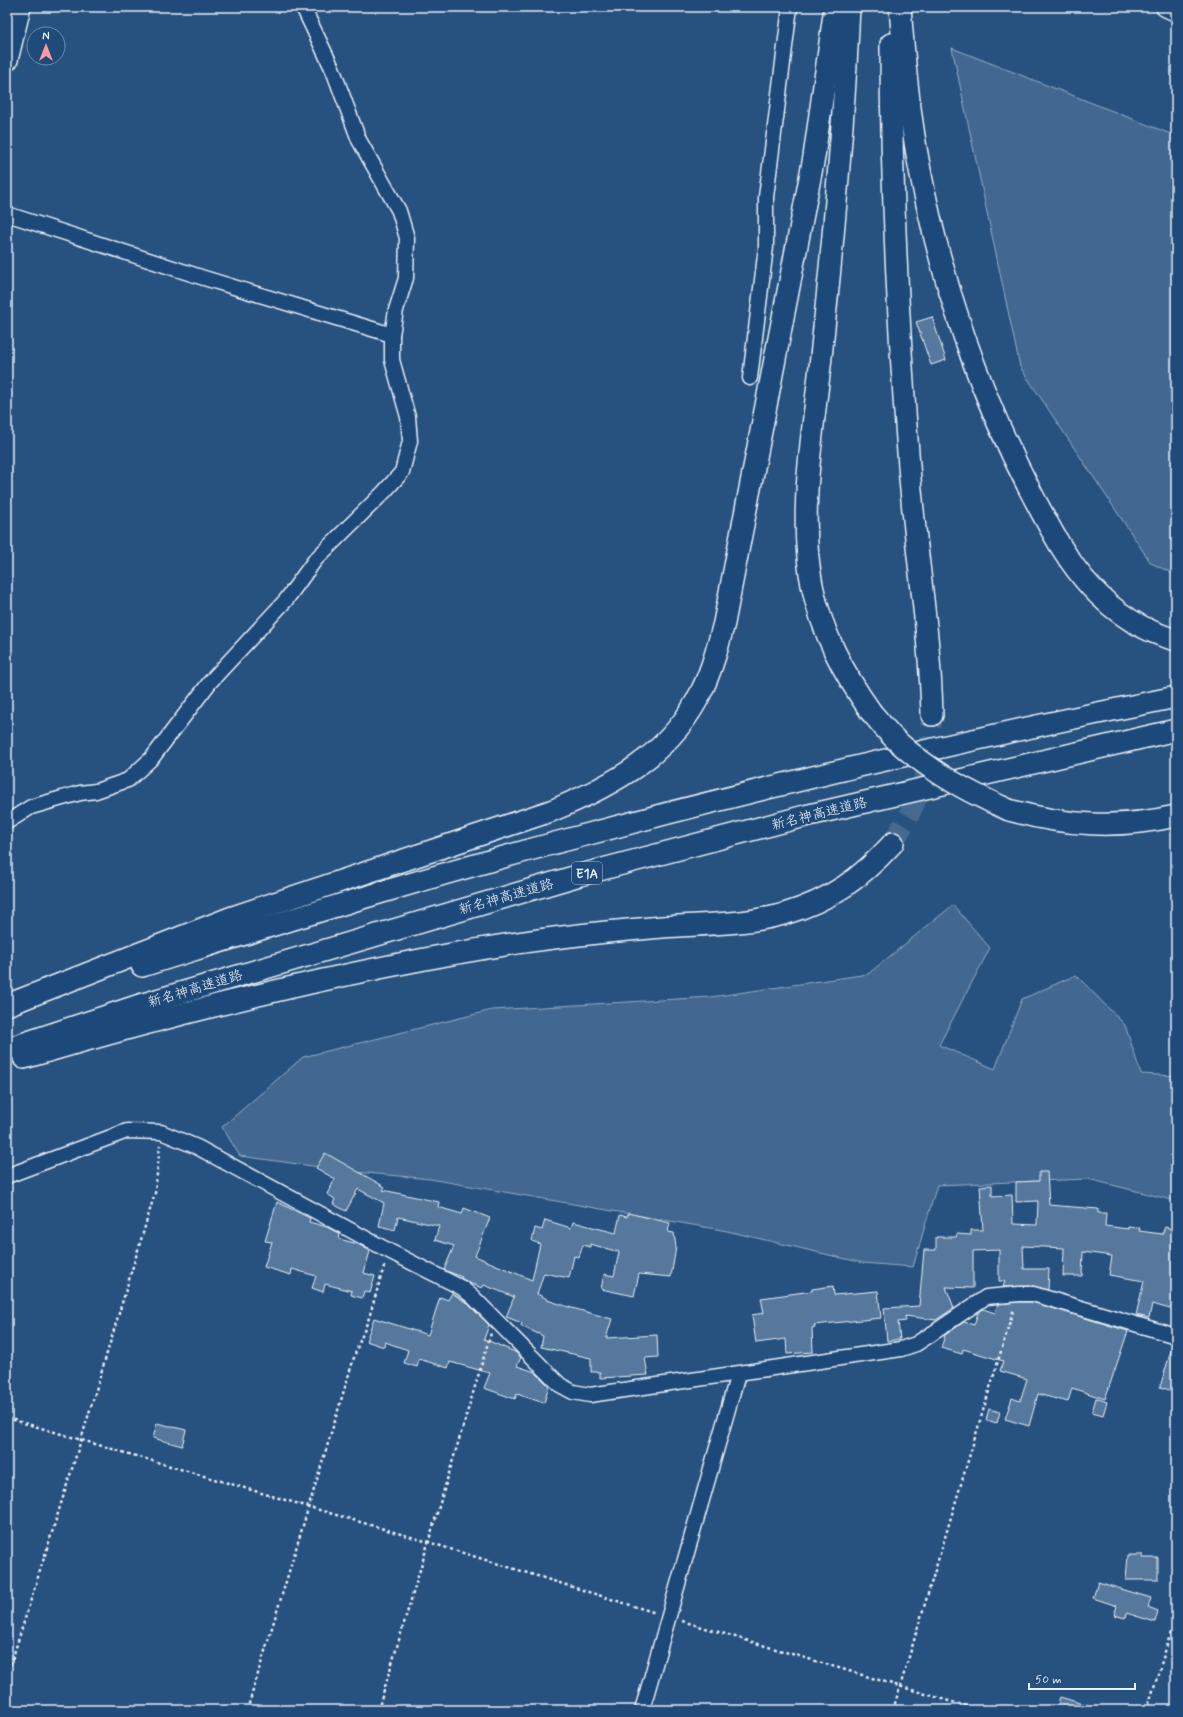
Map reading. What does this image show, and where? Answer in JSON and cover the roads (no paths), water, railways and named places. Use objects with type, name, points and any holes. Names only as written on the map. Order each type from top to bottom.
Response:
[{"type":"highway","points":[[7,60],[20,7]]},
{"type":"highway","points":[[7,1005],[230,918],[551,811],[586,797],[618,780],[644,762],[667,741],[686,718],[702,691],[714,659],[724,623],[812,165],[834,7]]},
{"type":"highway","points":[[849,7],[846,72],[828,292],[808,479],[806,515],[811,577],[820,614],[832,648],[850,682],[871,712],[896,741],[919,760],[962,788],[1008,810],[1042,819],[1079,824],[1116,825],[1152,822],[1176,816]]},
{"type":"highway","points":[[890,7],[898,315],[909,468],[925,622],[932,715]]},
{"type":"highway","points":[[900,7],[909,106],[919,167],[932,223],[966,340],[987,398],[1013,457],[1054,536],[1071,564],[1092,588],[1114,608],[1137,625],[1176,640]]},
{"type":"highway","points":[[7,1011],[119,973],[336,906],[568,839],[787,783],[1026,728],[1176,697]]},
{"type":"highway","name":"新名神高速道路","points":[[7,1049],[143,1004],[580,875],[806,816],[1176,730]]},
{"type":"highway","points":[[7,1063],[269,991],[408,962],[548,939],[624,930],[750,921],[784,914],[814,903],[845,887],[870,867],[893,843]]},
{"type":"main road","points":[[1165,7],[1176,12]]},
{"type":"street","points":[[7,822],[31,807],[80,792],[96,791],[128,780],[152,758],[210,682],[286,600],[315,560],[384,492],[402,472],[410,441],[408,418],[392,360],[392,335],[396,310],[406,278],[407,238],[399,211],[359,140],[333,70],[303,7]]},
{"type":"street","points":[[750,378],[766,247],[766,197],[790,7]]},
{"type":"street","points":[[7,214],[204,278],[392,335]]},
{"type":"street","points":[[7,1176],[127,1132],[161,1132],[197,1147],[389,1251],[462,1288],[473,1297],[495,1321],[560,1384],[573,1392],[590,1395],[901,1349],[916,1344],[986,1297],[1033,1294],[1176,1336]]},
{"type":"street","points":[[642,1710],[738,1374]]},
{"type":"tunnel","points":[[893,843],[910,813],[925,778],[932,715]]}]
